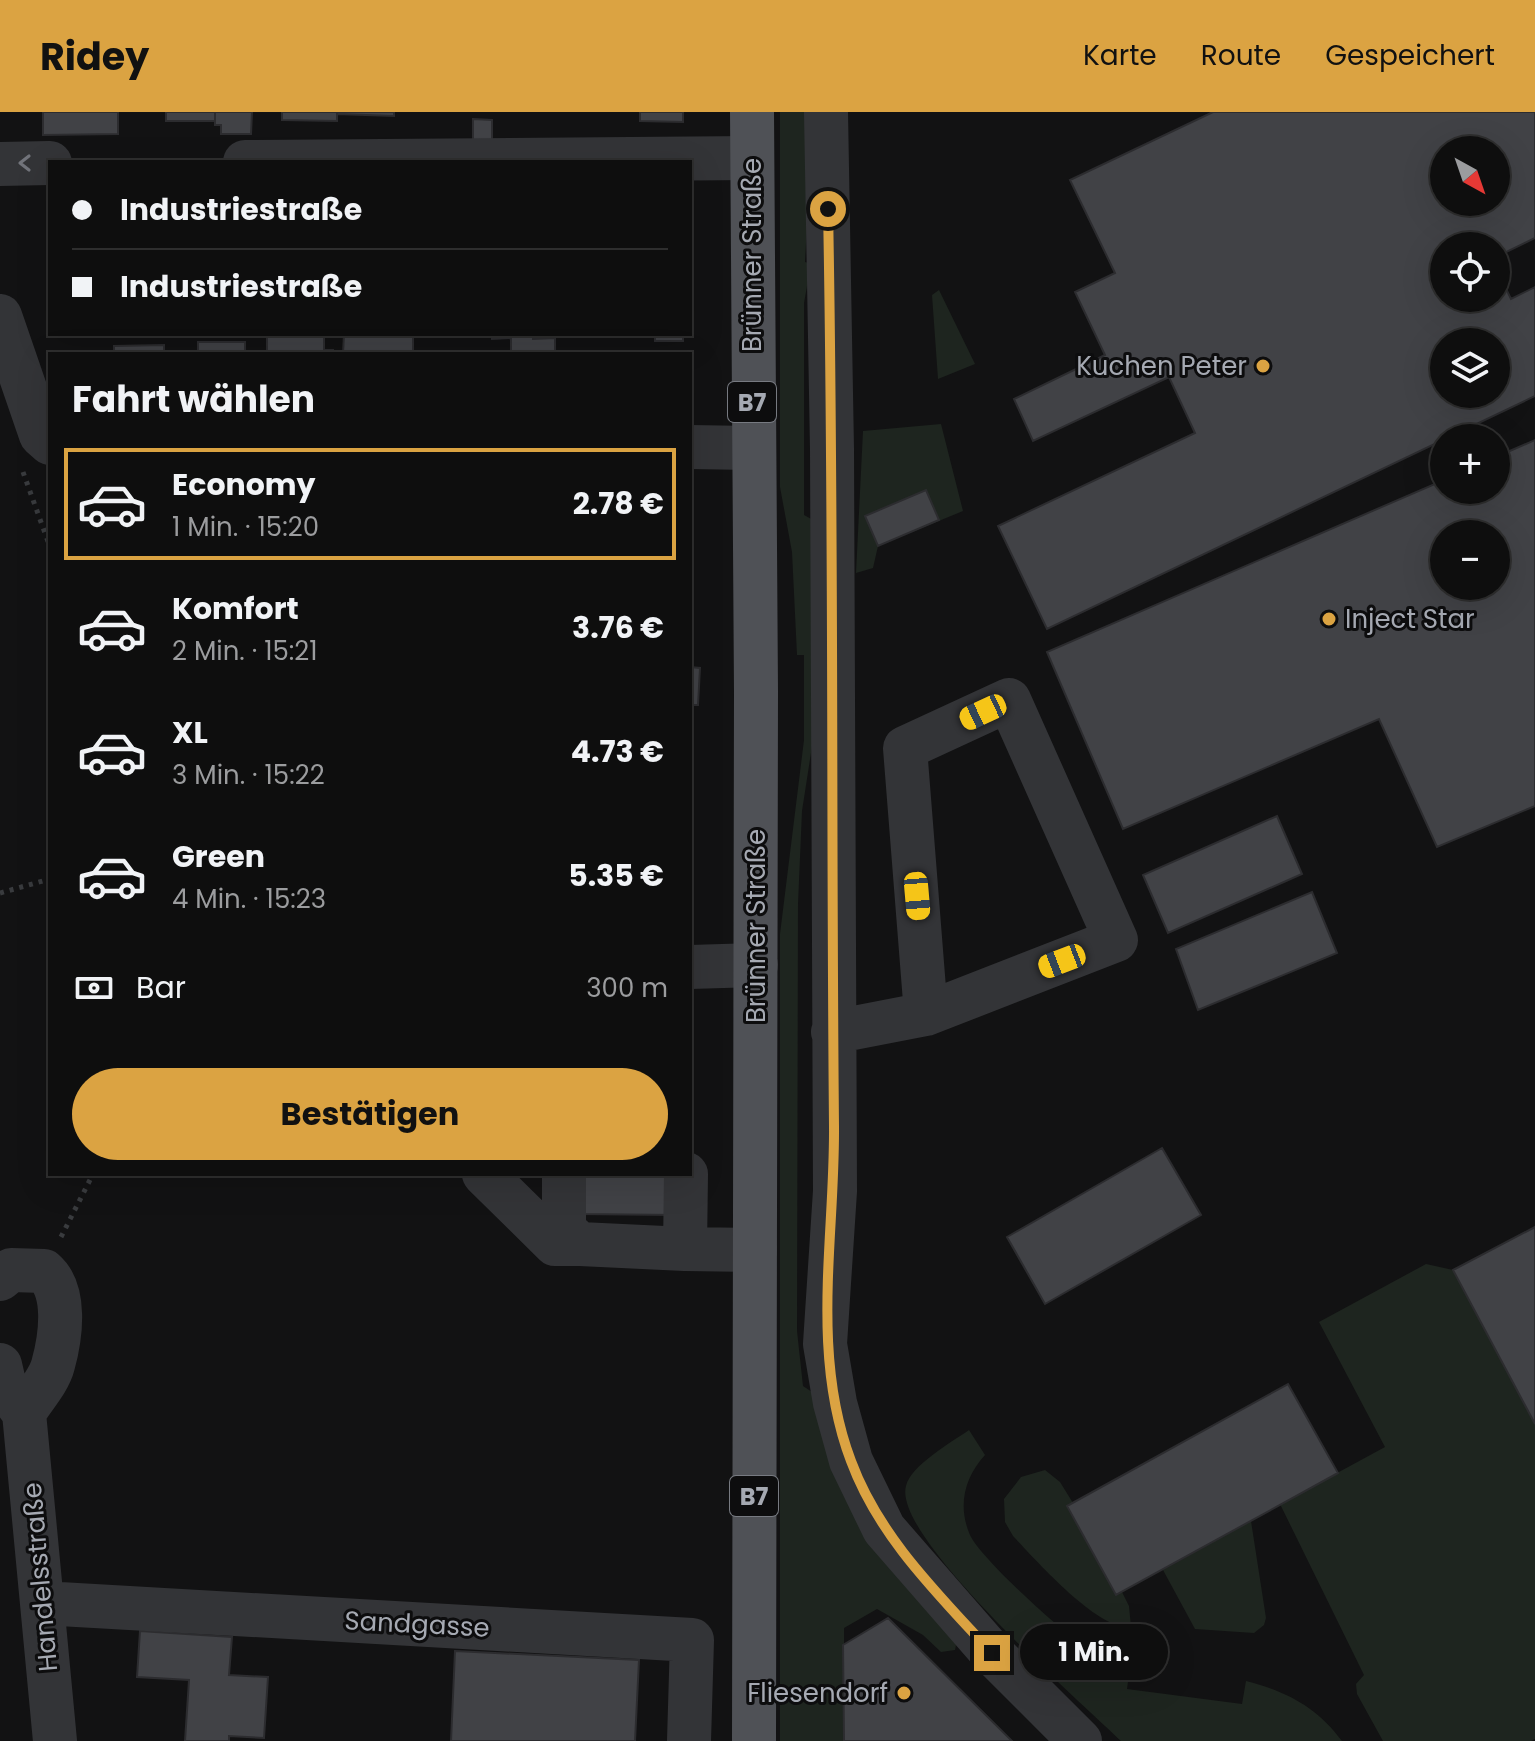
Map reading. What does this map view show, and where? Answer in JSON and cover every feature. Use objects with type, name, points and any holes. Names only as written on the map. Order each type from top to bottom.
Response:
[{"type":"main road","name":"Brünner Straße","points":[[752,112],[751,448],[756,965],[754,1741]]},
{"type":"street","points":[[826,112],[832,449],[835,1191],[825,1344],[835,1403],[851,1461],[884,1529],[992,1653],[1080,1741]]},
{"type":"street","points":[[498,160],[752,158]]},
{"type":"street","points":[[0,164],[48,163]]},
{"type":"street","points":[[0,316],[41,435],[48,441]]},
{"type":"street","points":[[692,447],[751,448]]},
{"type":"street","points":[[833,1032],[926,1014],[1116,940],[1009,700],[905,748],[926,1014]]},
{"type":"street","points":[[692,967],[756,965]]},
{"type":"street","points":[[486,1176],[555,1244],[572,1237],[685,1249],[755,1250]]},
{"type":"street","points":[[546,1176],[572,1237]]},
{"type":"street","points":[[564,1176],[572,1237]]},
{"type":"street","points":[[685,1249],[686,1176]]},
{"type":"street","points":[[0,1279],[11,1270],[44,1271],[56,1281],[60,1299],[53,1366],[24,1413]]},
{"type":"street","name":"Handelsstraße","points":[[0,1365],[5,1387],[24,1413],[55,1741]]},
{"type":"street","name":"Sandgasse","points":[[42,1603],[692,1640],[689,1741]]},
{"type":"path","points":[[48,443],[22,468],[48,541]]},
{"type":"path","points":[[0,893],[48,880]]},
{"type":"path","points":[[44,1271],[92,1176]]},
{"type":"shaded area","points":[[780,112],[813,112],[805,262],[811,264],[804,303],[804,515],[813,520],[813,740],[802,811],[798,904],[797,1331],[803,1386],[812,1392],[956,1645],[955,1650],[941,1652],[923,1635],[877,1609],[844,1628],[844,1741],[780,1741],[780,934],[804,740],[804,655],[797,655],[792,552],[780,487]]},
{"type":"shaded area","points":[[939,290],[975,364],[938,379],[932,295]]},
{"type":"shaded area","points":[[941,424],[963,511],[878,546],[873,568],[856,573],[863,431]]},
{"type":"shaded area","points":[[1426,1264],[1453,1270],[1535,1424],[1535,1739],[1531,1741],[1383,1741],[1357,1694],[1356,1684],[1364,1675],[1280,1504],[1385,1447],[1319,1322]]},
{"type":"shaded area","points":[[969,1430],[985,1455],[972,1473],[964,1502],[966,1524],[976,1545],[1056,1624],[1086,1646],[1130,1667],[1127,1689],[1242,1704],[1246,1681],[1300,1702],[1322,1719],[1342,1741],[1121,1741],[1031,1656],[957,1579],[928,1542],[910,1510],[906,1486],[909,1478],[933,1455]]},
{"type":"shaded area","points":[[1045,1470],[1060,1482],[1073,1503],[1067,1507],[1116,1595],[1122,1592],[1129,1606],[1131,1627],[1102,1618],[1068,1592],[1013,1536],[1005,1522],[1004,1499],[1021,1477]]},
{"type":"shaded area","points":[[1251,1521],[1266,1618],[1264,1625],[1254,1633],[1195,1629],[1163,1570]]},
{"type":"building","points":[[43,112],[118,112],[118,134],[43,135]]},
{"type":"building","points":[[166,112],[215,112],[215,121],[166,121]]},
{"type":"building","points":[[215,112],[252,112],[251,134],[221,134],[221,125],[215,125]]},
{"type":"building","points":[[282,112],[337,112],[337,121],[282,120]]},
{"type":"building","points":[[394,112],[394,116],[337,114]]},
{"type":"building","points":[[640,112],[683,112],[683,122],[640,121]]},
{"type":"building","name":"Kuchen Peter","points":[[1213,112],[1535,112],[1535,238],[1510,250],[1510,232],[1430,232],[1430,312],[1510,312],[1510,297],[1535,287],[1535,396],[1510,408],[1510,328],[1430,328],[1430,408],[1510,408],[1476,424],[1430,424],[1430,446],[1047,629],[998,526],[1195,433],[1169,377],[1033,441],[1014,399],[1105,355],[1075,292],[1115,273],[1070,180]]},
{"type":"building","points":[[473,119],[492,120],[492,148],[473,148]]},
{"type":"building","points":[[267,336],[324,336],[324,350],[333,350],[333,352],[267,352]]},
{"type":"building","points":[[344,336],[413,336],[413,352],[343,352]]},
{"type":"building","points":[[492,336],[555,338],[555,352],[511,352],[511,338],[492,339]]},
{"type":"building","points":[[655,336],[683,336],[683,341],[655,341]]},
{"type":"building","points":[[198,342],[245,342],[245,352],[198,352]]},
{"type":"building","points":[[164,345],[164,352],[114,352],[114,346]]},
{"type":"building","name":"Inject Star","points":[[1535,440],[1535,806],[1437,847],[1379,719],[1123,829],[1047,652],[1430,486],[1430,504],[1510,504],[1510,451]]},
{"type":"building","points":[[926,490],[939,520],[878,546],[865,516]]},
{"type":"building","points":[[692,667],[700,668],[698,705],[692,705]]},
{"type":"building","points":[[1277,816],[1302,874],[1168,933],[1143,875]]},
{"type":"building","points":[[1312,892],[1337,953],[1198,1010],[1176,949]]},
{"type":"building","points":[[1162,1148],[1201,1215],[1045,1304],[1007,1237]]},
{"type":"building","points":[[579,1176],[676,1176],[676,1215],[578,1214]]},
{"type":"building","points":[[1535,1227],[1535,1424],[1453,1270]]},
{"type":"building","points":[[1288,1384],[1338,1473],[1116,1595],[1067,1506]]},
{"type":"building","name":"Fliesendorf","points":[[888,1618],[1012,1741],[844,1741],[843,1645]]},
{"type":"building","points":[[140,1631],[232,1637],[229,1675],[268,1677],[264,1738],[229,1736],[229,1741],[185,1741],[189,1680],[137,1677]]},
{"type":"building","points":[[455,1651],[639,1660],[635,1741],[451,1741]]},
{"type":"place","name":"Kuchen Peter","points":[[1263,366]]},
{"type":"place","name":"Inject Star","points":[[1329,619]]},
{"type":"place","name":"Fliesendorf","points":[[904,1693]]},
{"type":"route","points":[[828,209],[835,1191],[825,1344],[835,1403],[851,1461],[884,1529],[992,1653]]}]
